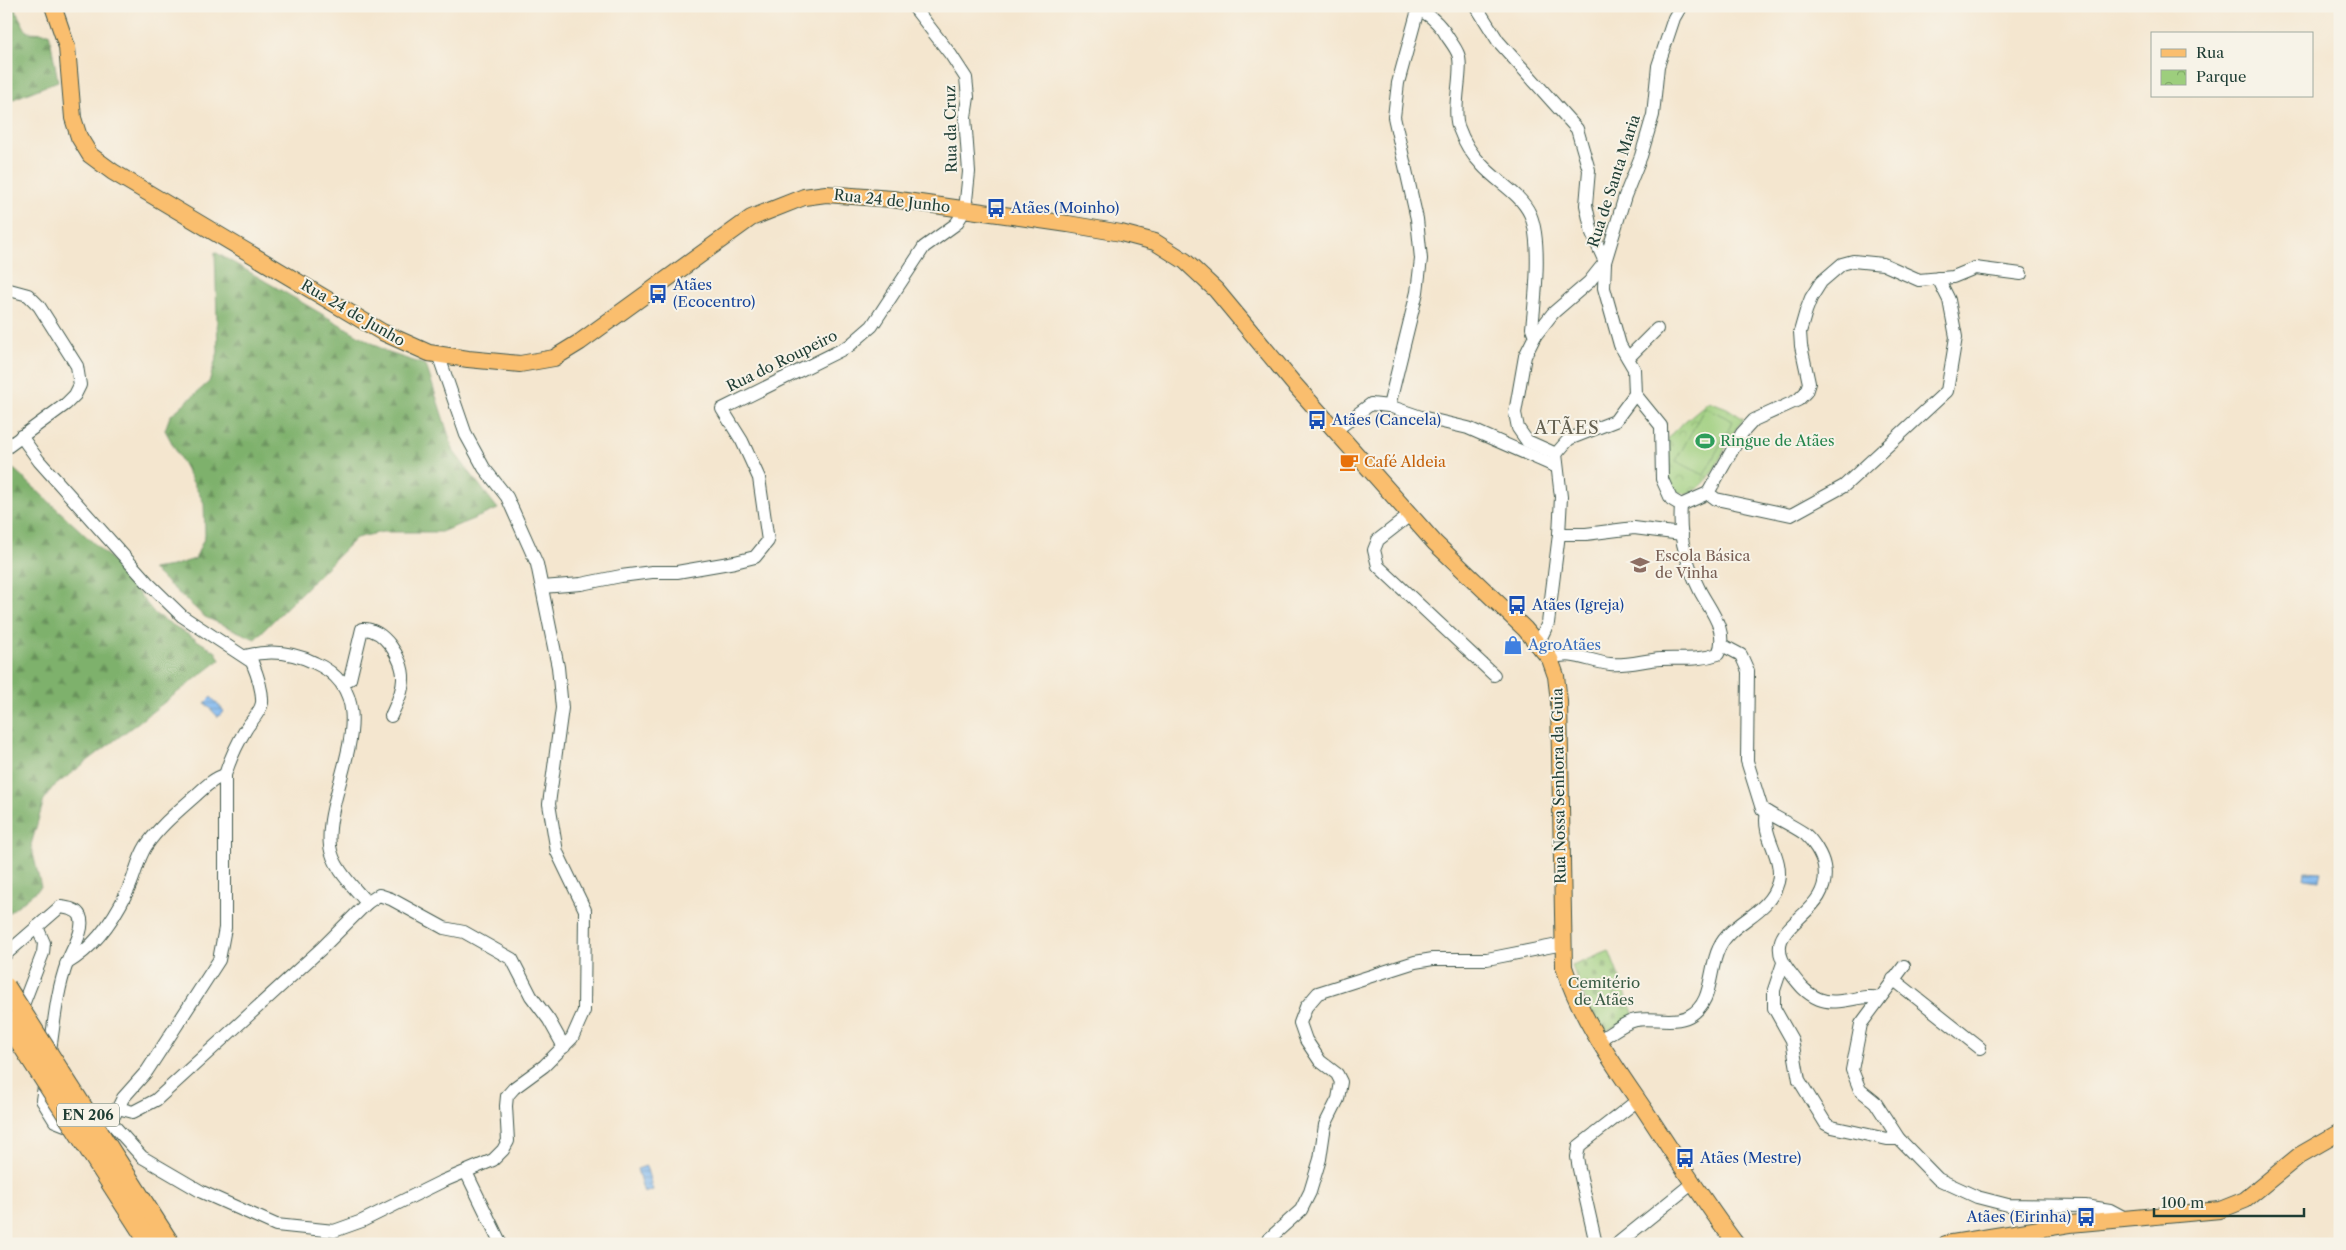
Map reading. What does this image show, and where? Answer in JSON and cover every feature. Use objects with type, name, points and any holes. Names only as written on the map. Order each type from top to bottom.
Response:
[{"type":"highway","name":"EN 206","points":[[6,987],[170,1244]]},
{"type":"highway","name":"EN 206","points":[[6,1020],[150,1244]]},
{"type":"main road","name":"Rua 24 de Junho","points":[[53,6],[63,30],[67,47],[73,118],[79,137],[90,155],[113,172],[382,332],[409,345],[438,354],[520,364],[554,358],[580,342],[751,218],[804,197],[826,194],[850,195],[965,210]]},
{"type":"main road","name":"Rua Nossa Senhora da Guia","points":[[965,210],[1112,232],[1155,242],[1185,261],[1216,290],[1294,384],[1410,515],[1436,543],[1505,607],[1550,659],[1556,676],[1559,701],[1564,967],[1571,989],[1584,1017],[1736,1244]]},
{"type":"main road","points":[[1946,1244],[2070,1224],[2187,1214],[2234,1206],[2245,1200],[2300,1155],[2340,1132]]},
{"type":"street","name":"Rua da Cruz","points":[[913,6],[951,55],[966,78],[968,97],[965,117],[969,172],[965,210]]},
{"type":"street","points":[[1476,6],[1498,41],[1577,129],[1589,170],[1586,205],[1592,233],[1605,262],[1604,288],[1620,345],[1634,369],[1634,394],[1615,421],[1569,439],[1556,454],[1561,497],[1559,534],[1548,623],[1538,644]]},
{"type":"street","name":"Rua de Santa Maria","points":[[1556,454],[1527,441],[1518,428],[1515,413],[1525,356],[1534,336],[1553,313],[1589,282],[1605,262],[1653,115],[1658,66],[1674,18],[1681,6]]},
{"type":"street","points":[[1389,406],[1417,292],[1421,259],[1417,219],[1394,117],[1398,83],[1418,8],[1426,12],[1440,25],[1458,55],[1456,110],[1458,126],[1470,149],[1482,166],[1518,198],[1530,214],[1534,231],[1536,263],[1532,328],[1534,336]]},
{"type":"street","name":"Rua do Roupeiro","points":[[542,587],[581,584],[636,574],[677,572],[755,557],[768,542],[759,478],[742,441],[722,409],[850,346],[872,326],[924,247],[956,224],[965,210]]},
{"type":"street","points":[[1681,505],[1708,493],[1742,433],[1754,420],[1798,400],[1806,392],[1809,383],[1800,346],[1800,332],[1811,298],[1821,282],[1842,264],[1853,261],[1883,264],[1919,280],[1953,277],[1975,268],[2021,274]]},
{"type":"street","points":[[1708,493],[1716,499],[1791,515],[1844,486],[1947,391],[1956,337],[1949,300],[1938,278]]},
{"type":"street","points":[[6,289],[28,295],[39,306],[66,346],[80,374],[80,385],[75,395],[66,404],[6,448]]},
{"type":"street","points":[[1628,358],[1658,329]]},
{"type":"street","points":[[107,1118],[142,1157],[202,1192],[276,1225],[334,1231],[362,1221],[492,1160],[503,1150],[508,1142],[507,1096],[564,1047],[572,1038],[584,1011],[585,910],[557,852],[549,804],[562,708],[558,666],[537,564],[507,497],[484,468],[466,435],[438,354]]},
{"type":"street","points":[[1634,394],[1661,426],[1662,479],[1671,499],[1681,505]]},
{"type":"street","points":[[1336,430],[1371,404],[1389,406],[1421,417],[1468,428],[1557,467]]},
{"type":"street","points":[[6,954],[60,907],[72,909],[80,916],[82,926],[66,964],[42,1100],[55,1121],[76,1130],[114,1116],[123,1098],[147,1072],[219,960],[225,928],[225,775],[229,759],[245,730],[260,710],[262,702],[257,674],[252,662],[182,616],[147,582],[39,461],[21,436]]},
{"type":"street","points":[[1550,659],[1559,654],[1576,655],[1609,664],[1661,659],[1704,659],[1718,654],[1722,646],[1720,626],[1699,589],[1684,551],[1681,505]]},
{"type":"street","points":[[1410,515],[1378,540],[1374,550],[1378,566],[1494,675]]},
{"type":"street","points":[[1559,534],[1586,534],[1634,528],[1682,534]]},
{"type":"street","points":[[342,683],[350,679],[362,629],[369,628],[393,649],[401,665],[403,678],[391,716]]},
{"type":"street","points":[[1722,646],[1741,656],[1748,671],[1747,761],[1755,792],[1762,809],[1806,835],[1823,857],[1826,878],[1821,895],[1807,912],[1789,926],[1781,938],[1783,963],[1774,990],[1774,1008],[1792,1040],[1799,1080],[1826,1124],[1887,1139],[1899,1139]]},
{"type":"street","points":[[245,656],[258,653],[278,653],[302,657],[329,669],[342,683],[352,710],[350,740],[329,825],[330,848],[348,881],[367,903]]},
{"type":"street","points":[[66,964],[94,944],[128,891],[136,865],[146,846],[160,828],[211,782],[225,775]]},
{"type":"street","points":[[1599,1040],[1634,1020],[1664,1020],[1688,1017],[1700,1007],[1708,990],[1718,949],[1730,931],[1745,922],[1768,903],[1778,881],[1778,858],[1764,823],[1767,812]]},
{"type":"street","points":[[118,1108],[133,1112],[156,1100],[321,949],[367,903],[379,895],[391,899],[444,928],[464,932],[512,959],[531,996],[549,1020],[564,1047]]},
{"type":"street","points":[[6,1049],[43,953],[44,943],[37,927]]},
{"type":"street","points":[[1267,1244],[1270,1238],[1301,1210],[1310,1192],[1320,1159],[1326,1125],[1338,1100],[1341,1082],[1337,1074],[1320,1062],[1306,1040],[1300,1023],[1306,1007],[1318,993],[1415,962],[1433,959],[1486,959],[1563,944]]},
{"type":"street","points":[[1783,963],[1804,991],[1821,1000],[1856,1000],[1871,996],[1879,998]]},
{"type":"street","points":[[1904,966],[1861,1024],[1852,1070],[1860,1090],[1880,1108],[1899,1139],[1938,1179],[1977,1197],[2008,1205],[2085,1206],[2110,1210],[2127,1219]]},
{"type":"street","points":[[1894,979],[1980,1048]]},
{"type":"street","points":[[1596,1244],[1577,1157],[1580,1146],[1638,1100]]},
{"type":"street","points":[[466,1172],[501,1244]]},
{"type":"street","points":[[1617,1244],[1694,1182]]},
{"type":"green space","points":[[6,6],[13,6],[27,32],[49,33],[58,81],[6,102]]},
{"type":"green space","points":[[215,252],[389,353],[426,365],[454,452],[498,509],[441,532],[382,532],[356,538],[255,639],[205,617],[152,569],[172,566],[195,559],[205,536],[204,503],[165,430],[170,416],[209,382],[218,352]]},
{"type":"green space","points":[[1709,401],[1727,408],[1744,419],[1732,435],[1708,479],[1689,493],[1680,493],[1673,487],[1669,478],[1666,467],[1666,445],[1672,433]]},
{"type":"green space","name":"Ringue de Atães","points":[[1705,407],[1733,421],[1704,475],[1676,461]]},
{"type":"green space","points":[[6,467],[15,470],[113,561],[155,614],[216,652],[220,660],[52,788],[44,800],[31,845],[41,887],[6,915]]},
{"type":"green space","name":"Cemitério de Atães","points":[[1609,951],[1635,1018],[1603,1032],[1597,1029],[1572,966]]},
{"type":"water","points":[[211,697],[224,711],[218,717],[205,703]]},
{"type":"water","points":[[2305,871],[2321,872],[2319,880],[2304,878]]},
{"type":"water","points":[[646,1166],[653,1190],[644,1193],[637,1169]]},
{"type":"place","name":"Atães (Moinho)","points":[[996,208]]},
{"type":"place","name":"Atães (Ecocentro)","points":[[658,294]]},
{"type":"place","name":"Atães (Cancela)","points":[[1317,420]]},
{"type":"place","name":"Ringue de Atães","points":[[1705,441]]},
{"type":"place","name":"Café Aldeia","points":[[1349,462]]},
{"type":"place","name":"Escola Básica de Vinha","points":[[1640,565]]},
{"type":"place","name":"Atães (Igreja)","points":[[1517,605]]},
{"type":"place","name":"AgroAtães","points":[[1513,645]]},
{"type":"place","name":"Atães (Mestre)","points":[[1685,1158]]},
{"type":"place","name":"Atães (Eirinha)","points":[[2086,1217]]},
{"type":"district","name":"ATÃES","points":[[1567,428]]}]
